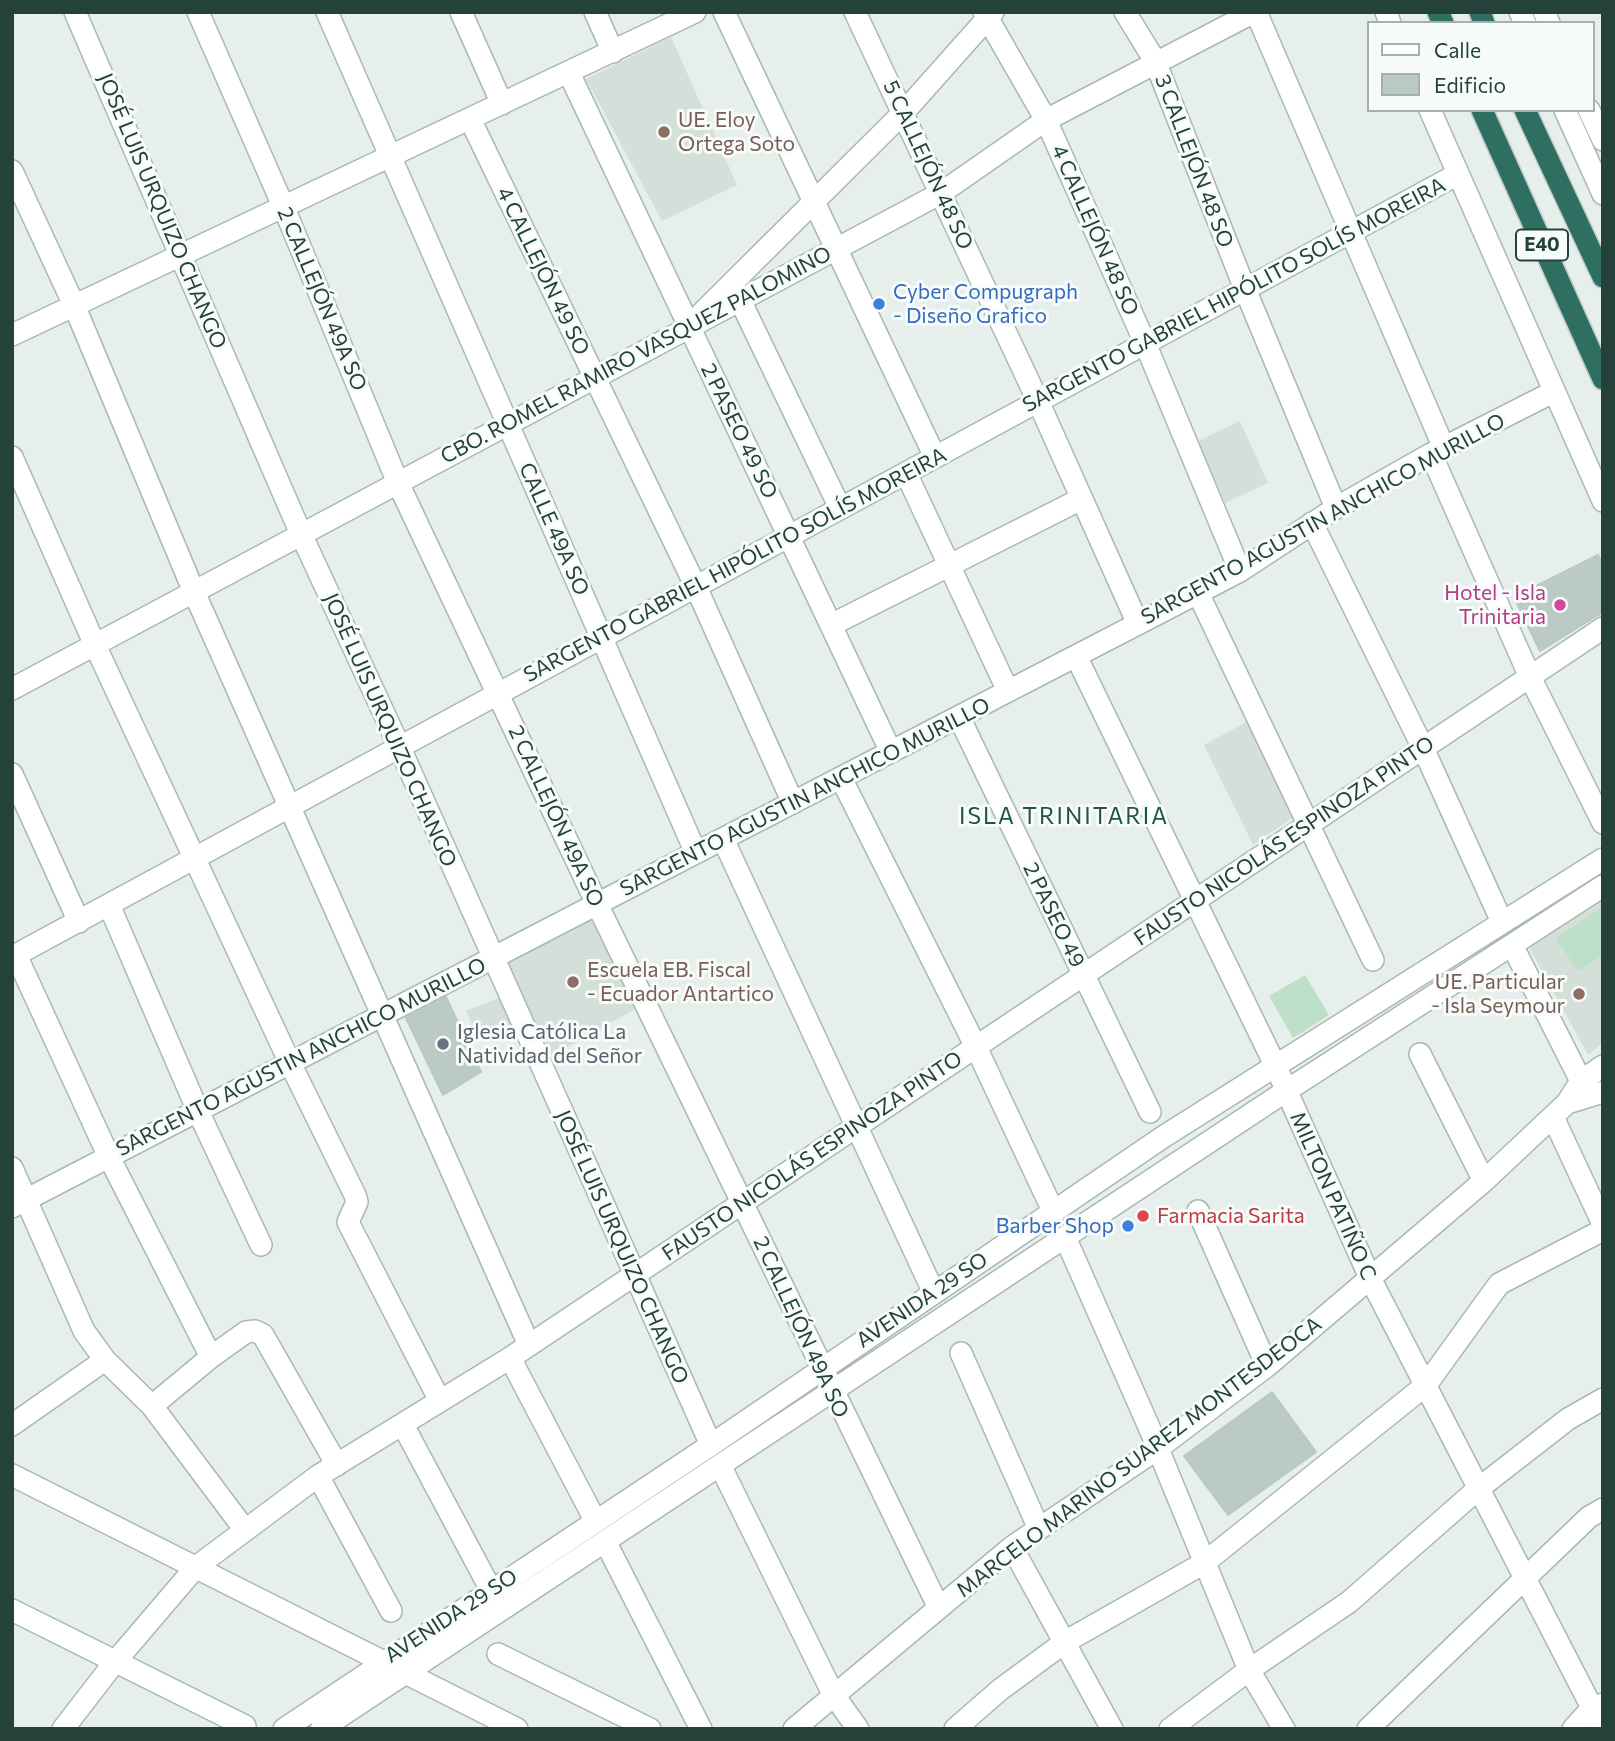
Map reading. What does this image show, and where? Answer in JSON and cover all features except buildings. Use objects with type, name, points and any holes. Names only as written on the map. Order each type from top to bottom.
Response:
[{"type":"highway","name":"E40","points":[[1483,112],[1603,380]]},
{"type":"highway","name":"E40","points":[[1526,112],[1603,277]]},
{"type":"street","name":"JOSÉ LUIS URQUIZO CHANGO","points":[[75,12],[301,534],[400,748],[711,1444]]},
{"type":"street","name":"2 CALLEJÓN 49A SO","points":[[198,12],[284,208],[398,483],[831,1391],[939,1608]]},
{"type":"street","name":"CALLE 49A SO","points":[[327,12],[696,853]]},
{"type":"street","points":[[461,12],[502,104]]},
{"type":"street","points":[[595,12],[613,52]]},
{"type":"street","points":[[12,335],[695,12]]},
{"type":"street","points":[[724,12],[935,457]]},
{"type":"street","name":"5 CALLEJÓN 48 SO","points":[[855,12],[1038,401],[1138,624]]},
{"type":"street","name":"3 CALLEJÓN 48 SO","points":[[1125,12],[1155,61],[1245,289],[1336,508]]},
{"type":"street","points":[[688,328],[814,199],[904,112],[988,14]]},
{"type":"street","name":"4 CALLEJÓN 48 SO","points":[[988,14],[1046,120],[1145,344],[1240,571]]},
{"type":"street","points":[[1246,14],[1349,233],[1530,677],[1603,823]]},
{"type":"street","name":"CBO. ROMEL RAMIRO VASQUEZ PALOMINO","points":[[12,689],[941,193],[1046,120],[1246,14]]},
{"type":"street","name":"2 PASEO 49 SO","points":[[569,73],[688,328],[791,536],[891,752]]},
{"type":"street","name":"E40","points":[[1431,112],[1603,501]]},
{"type":"street","points":[[1566,112],[1603,194]]},
{"type":"street","points":[[1592,112],[1603,139]]},
{"type":"street","name":"4 CALLEJÓN 49 SO","points":[[470,119],[696,587],[793,803]]},
{"type":"street","points":[[12,171],[74,305],[194,592],[529,1345]]},
{"type":"street","name":"SARGENTO GABRIEL HIPÓLITO SOLÍS MOREIRA","points":[[14,956],[1458,174]]},
{"type":"street","points":[[740,300],[840,509]]},
{"type":"street","name":"SARGENTO AGUSTIN ANCHICO MURILLO","points":[[19,1203],[1240,571],[1336,508],[1437,451],[1553,392]]},
{"type":"street","points":[[12,457],[95,645],[290,1063],[355,1195],[356,1208],[348,1222],[440,1401]]},
{"type":"street","points":[[905,473],[1008,691]]},
{"type":"street","points":[[831,625],[1081,499]]},
{"type":"street","points":[[1312,523],[1423,748],[1502,922]]},
{"type":"street","points":[[1198,593],[1373,960]]},
{"type":"street","name":"FAUSTO NICOLÁS ESPINOZA PINTO","points":[[63,1729],[114,1663],[196,1567],[318,1476],[529,1345],[1603,628]]},
{"type":"street","name":"MILTON PATIÑO C","points":[[1076,656],[1276,1067],[1371,1280],[1523,1579],[1597,1707],[1603,1729]]},
{"type":"street","name":"2 PASEO 49","points":[[959,717],[1150,1112]]},
{"type":"street","points":[[12,774],[79,922]]},
{"type":"street","points":[[841,778],[1054,1213]]},
{"type":"street","points":[[723,839],[933,1290]]},
{"type":"street","name":"AVENIDA 29 SO","points":[[284,1729],[380,1662],[711,1444],[933,1290],[1054,1213],[1163,1137],[1603,859]]},
{"type":"street","name":"AVENIDA 29 SO","points":[[321,1729],[1286,1091],[1603,886]]},
{"type":"street","points":[[109,905],[198,1111],[261,1245]]},
{"type":"street","points":[[1512,945],[1581,1081]]},
{"type":"street","points":[[14,956],[109,1157],[211,1357]]},
{"type":"street","points":[[1420,1054],[1484,1181]]},
{"type":"street","name":"MARCELO MARINO SUAREZ MONTESDEOCA","points":[[794,1729],[1012,1547],[1157,1449],[1267,1366],[1484,1181],[1560,1110],[1581,1081],[1603,1066]]},
{"type":"street","points":[[1603,1092],[1560,1110],[1603,1224]]},
{"type":"street","points":[[12,1168],[19,1203],[84,1331],[105,1360],[152,1406],[245,1530]]},
{"type":"street","points":[[1198,1211],[1267,1366]]},
{"type":"street","points":[[955,1729],[1001,1689],[1065,1642],[1203,1563],[1426,1385],[1499,1284],[1603,1230]]},
{"type":"street","points":[[1065,1237],[1249,1670],[1284,1729]]},
{"type":"street","points":[[152,1406],[246,1332],[263,1335],[337,1465]]},
{"type":"street","points":[[961,1353],[1040,1529]]},
{"type":"street","points":[[509,1358],[595,1520]]},
{"type":"street","points":[[12,1424],[105,1360]]},
{"type":"street","points":[[1170,1729],[1249,1670],[1349,1602],[1478,1489],[1568,1419],[1603,1399]]},
{"type":"street","points":[[403,1425],[491,1590]]},
{"type":"street","points":[[720,1465],[833,1694],[858,1729]]},
{"type":"street","points":[[12,1475],[517,1729]]},
{"type":"street","points":[[318,1476],[391,1611]]},
{"type":"street","points":[[1368,1729],[1589,1517],[1603,1509]]},
{"type":"street","points":[[605,1541],[701,1729]]},
{"type":"street","points":[[1012,1547],[1110,1728]]},
{"type":"street","points":[[12,1610],[245,1726]]},
{"type":"street","points":[[498,1654],[650,1729]]},
{"type":"street","points":[[1573,1729],[1597,1707]]},
{"type":"shaded area","name":"UE. Eloy Ortega Soto","points":[[671,37],[737,185],[662,221],[586,79]]},
{"type":"shaded area","points":[[1240,421],[1268,483],[1225,503],[1198,441]]},
{"type":"shaded area","points":[[1250,720],[1298,814],[1253,845],[1204,745]]},
{"type":"shaded area","name":"UE. Particular - Isla Seymour","points":[[1603,896],[1603,1043],[1588,1055],[1527,944]]},
{"type":"shaded area","name":"Escuela EB. Fiscal - Ecuador Antartico","points":[[595,911],[642,1005],[550,1057],[505,959]]},
{"type":"shaded area","points":[[501,997],[515,1024],[478,1038],[466,1011]]},
{"type":"green space","points":[[1603,907],[1603,955],[1578,971],[1556,938]]},
{"type":"green space","points":[[1305,975],[1329,1015],[1293,1038],[1269,996]]},
{"type":"place","name":"UE. Eloy Ortega Soto","points":[[664,132]]},
{"type":"place","name":"Cyber Compugraph - Diseño Grafico","points":[[879,304]]},
{"type":"place","name":"Hotel - Isla Trinitaria","points":[[1560,605]]},
{"type":"place","name":"Escuela EB. Fiscal - Ecuador Antartico","points":[[573,982]]},
{"type":"place","name":"UE. Particular - Isla Seymour","points":[[1579,994]]},
{"type":"place","name":"Iglesia Católica La Natividad del Señor","points":[[443,1044]]},
{"type":"place","name":"Farmacia Sarita","points":[[1143,1216]]},
{"type":"place","name":"Barber Shop","points":[[1128,1226]]},
{"type":"district","name":"ISLA TRINITARIA","points":[[1064,816]]}]
